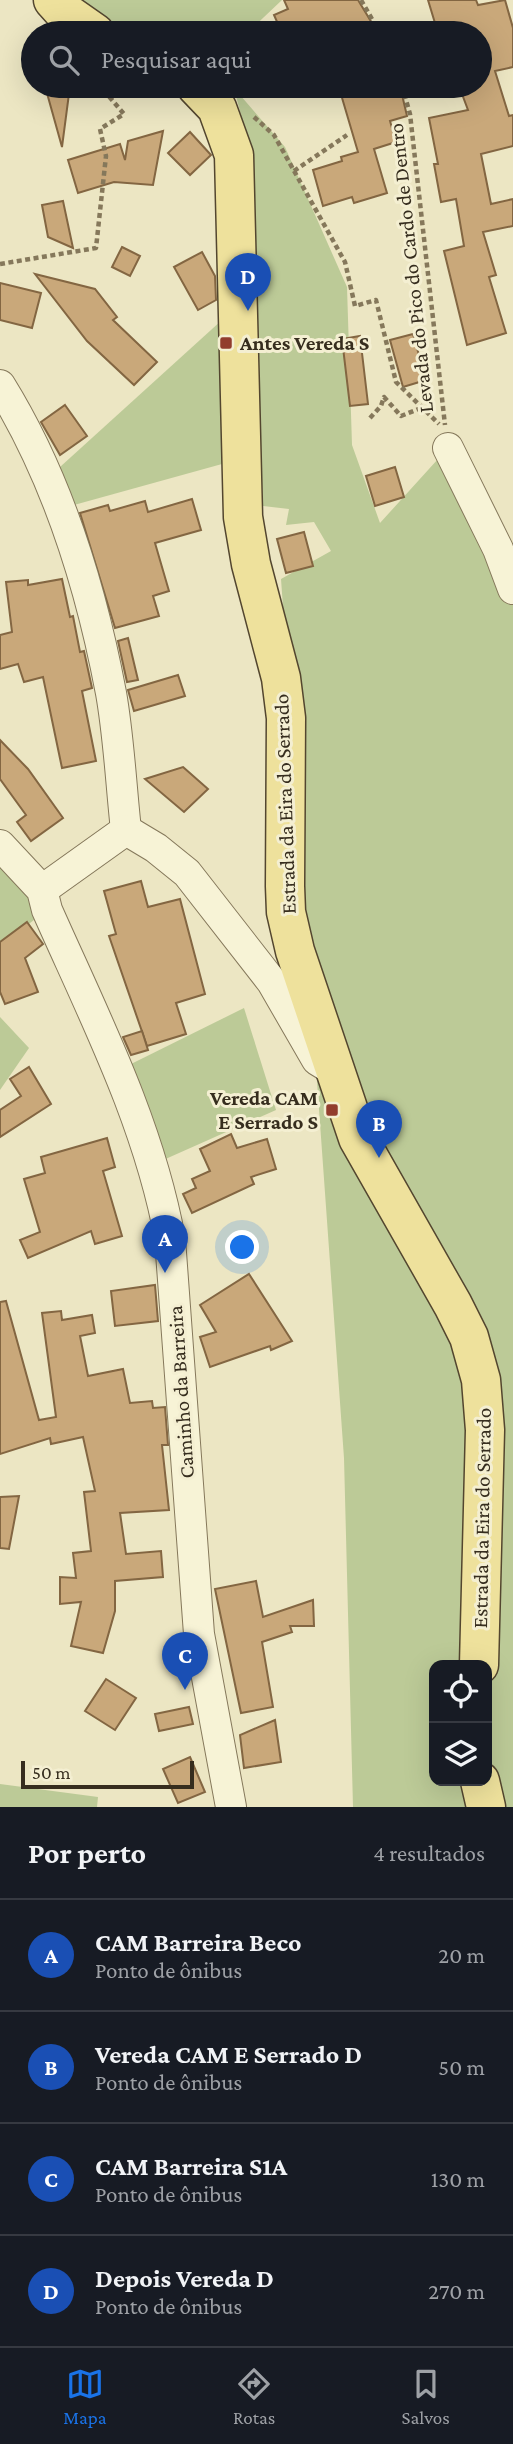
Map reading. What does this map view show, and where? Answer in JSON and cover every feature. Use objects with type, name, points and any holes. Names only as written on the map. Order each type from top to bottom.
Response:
[{"type":"main road","points":[[53,0],[78,21]]},
{"type":"main road","name":"Estrada da Eira do Serrado","points":[[207,98],[217,108],[234,155],[243,517],[257,587],[281,678],[286,718],[286,912],[303,979],[358,1138],[453,1305],[469,1337],[481,1380],[485,1430],[479,1660]]},
{"type":"main road","points":[[481,1786],[486,1807]]},
{"type":"street","points":[[0,385],[37,456],[82,568],[111,694],[126,830]]},
{"type":"street","points":[[447,439],[498,549],[513,589]]},
{"type":"street","points":[[126,830],[156,848],[187,873],[272,982],[317,1060],[334,1070]]},
{"type":"street","points":[[42,890],[126,830]]},
{"type":"street","name":"Caminho da Barreira","points":[[0,845],[42,890],[47,910],[116,1066],[161,1189],[170,1239],[199,1634],[231,1807]]},
{"type":"path","points":[[361,0],[373,21]]},
{"type":"path","points":[[0,264],[96,248],[106,156],[100,130],[124,114],[110,98]]},
{"type":"path","name":"Levada do Pico do Cardo de Dentro","points":[[405,98],[410,114],[447,439]]},
{"type":"path","points":[[246,110],[274,135],[345,262],[355,306],[376,300],[396,382],[447,439]]},
{"type":"path","points":[[294,171],[347,135]]},
{"type":"path","points":[[370,418],[381,406],[384,397],[401,415],[421,408]]},
{"type":"green space","points":[[74,0],[282,0],[260,21],[106,21]]},
{"type":"green space","points":[[237,98],[243,98],[285,147],[347,287],[352,445],[380,523],[448,448],[513,595],[513,1807],[353,1807],[344,1458],[281,579],[331,551],[314,522],[286,525],[289,509],[263,506],[246,135]]},
{"type":"green space","points":[[222,320],[222,464],[74,505],[60,467]]},
{"type":"green space","points":[[0,845],[47,910],[0,946]]},
{"type":"green space","points":[[244,1008],[276,1110],[161,1161],[125,1067]]},
{"type":"green space","points":[[0,1017],[29,1048],[0,1090]]},
{"type":"green space","points":[[0,1784],[98,1797],[97,1807],[0,1807]]},
{"type":"building","points":[[284,0],[358,0],[371,21],[277,21],[274,15],[288,9]]},
{"type":"building","points":[[428,0],[476,0],[478,5],[505,0],[513,28],[513,67],[495,71],[509,116],[513,115],[513,146],[481,154],[491,204],[513,199],[513,226],[483,232],[496,275],[489,277],[506,333],[467,345],[444,251],[464,246],[456,199],[441,202],[434,164],[438,164],[429,118],[468,110],[464,98],[492,98],[492,21],[434,21]]},
{"type":"building","points":[[48,98],[68,98],[62,147]]},
{"type":"building","points":[[342,98],[403,98],[407,116],[390,121],[396,142],[374,149],[387,193],[354,203],[352,197],[323,206],[313,170],[342,161],[341,157],[358,152]]},
{"type":"building","points":[[163,131],[153,185],[114,182],[78,193],[68,160],[120,144],[125,160],[128,141]]},
{"type":"building","points":[[190,132],[211,155],[190,175],[168,153]]},
{"type":"building","points":[[63,201],[73,248],[48,237],[42,205]]},
{"type":"building","points":[[122,247],[140,256],[130,276],[112,267]]},
{"type":"building","points":[[202,252],[215,276],[216,300],[198,310],[174,267]]},
{"type":"building","points":[[35,274],[95,289],[117,317],[113,320],[157,362],[134,385],[87,341]]},
{"type":"building","points":[[0,283],[41,293],[32,328],[0,320]]},
{"type":"building","points":[[413,334],[426,380],[403,387],[390,340]]},
{"type":"building","points":[[360,336],[368,404],[350,406],[342,339]]},
{"type":"building","points":[[65,405],[87,436],[60,455],[41,422]]},
{"type":"building","points":[[395,467],[404,497],[375,506],[366,476]]},
{"type":"building","points":[[192,499],[201,530],[155,543],[169,591],[153,596],[159,616],[115,628],[80,513],[108,505],[110,511],[145,501],[148,512]]},
{"type":"building","points":[[304,532],[313,566],[286,573],[277,539]]},
{"type":"building","points":[[62,579],[70,617],[73,616],[80,652],[84,651],[92,688],[82,691],[96,761],[62,768],[43,677],[24,682],[18,664],[0,669],[0,635],[12,632],[6,582],[28,580],[28,585]]},
{"type":"building","points":[[128,638],[138,680],[127,682],[118,641]]},
{"type":"building","points":[[178,675],[185,696],[134,711],[128,690]]},
{"type":"building","points":[[0,740],[28,769],[63,818],[31,841],[17,822],[26,815],[0,779]]},
{"type":"building","points":[[183,767],[208,789],[184,812],[145,779]]},
{"type":"building","points":[[141,881],[148,907],[180,899],[205,994],[176,1003],[186,1034],[147,1046],[109,936],[116,934],[104,891]]},
{"type":"building","points":[[27,922],[43,944],[25,958],[38,992],[5,1004],[0,992],[0,942]]},
{"type":"building","points":[[142,1031],[148,1050],[131,1055],[123,1037]]},
{"type":"building","points":[[29,1067],[51,1104],[0,1137],[0,1110],[21,1096],[10,1079]]},
{"type":"building","points":[[231,1134],[237,1148],[267,1139],[276,1169],[251,1177],[254,1184],[192,1213],[183,1194],[196,1188],[192,1179],[210,1171],[200,1149]]},
{"type":"building","points":[[107,1138],[115,1167],[103,1171],[122,1236],[95,1244],[91,1231],[28,1258],[20,1240],[40,1232],[24,1179],[45,1173],[41,1157]]},
{"type":"building","points":[[249,1274],[292,1341],[271,1350],[270,1346],[210,1367],[200,1337],[216,1332],[200,1305]]},
{"type":"building","points":[[155,1285],[158,1321],[115,1326],[111,1291]]},
{"type":"building","points":[[6,1301],[39,1420],[56,1417],[42,1313],[61,1311],[62,1320],[92,1315],[95,1333],[80,1336],[88,1376],[123,1369],[130,1403],[152,1401],[153,1408],[165,1407],[168,1445],[162,1445],[169,1510],[120,1513],[126,1554],[161,1551],[163,1577],[115,1581],[115,1611],[103,1653],[71,1646],[81,1602],[60,1604],[60,1577],[76,1578],[73,1553],[91,1551],[84,1492],[95,1491],[83,1437],[51,1444],[50,1438],[0,1454],[0,1302]]},
{"type":"building","points":[[19,1496],[9,1549],[0,1548],[0,1497]]},
{"type":"building","points":[[256,1581],[263,1617],[313,1600],[314,1626],[290,1626],[292,1632],[262,1642],[273,1707],[241,1713],[215,1589]]},
{"type":"building","points":[[106,1679],[136,1698],[115,1730],[85,1711]]},
{"type":"building","points":[[189,1707],[193,1724],[159,1731],[155,1714]]},
{"type":"building","points":[[275,1720],[281,1762],[244,1768],[240,1735]]},
{"type":"building","points":[[190,1757],[205,1792],[178,1803],[163,1769]]},
{"type":"place","name":"Depois Vereda D","points":[[248,311]]},
{"type":"place","name":"Antes Vereda S","points":[[226,343]]},
{"type":"place","name":"Vereda CAM E Serrado S","points":[[332,1110]]},
{"type":"place","name":"Vereda CAM E Serrado D","points":[[379,1158]]},
{"type":"place","name":"CAM Barreira Beco","points":[[165,1273]]},
{"type":"place","name":"CAM Barreira S1A","points":[[185,1690]]}]
